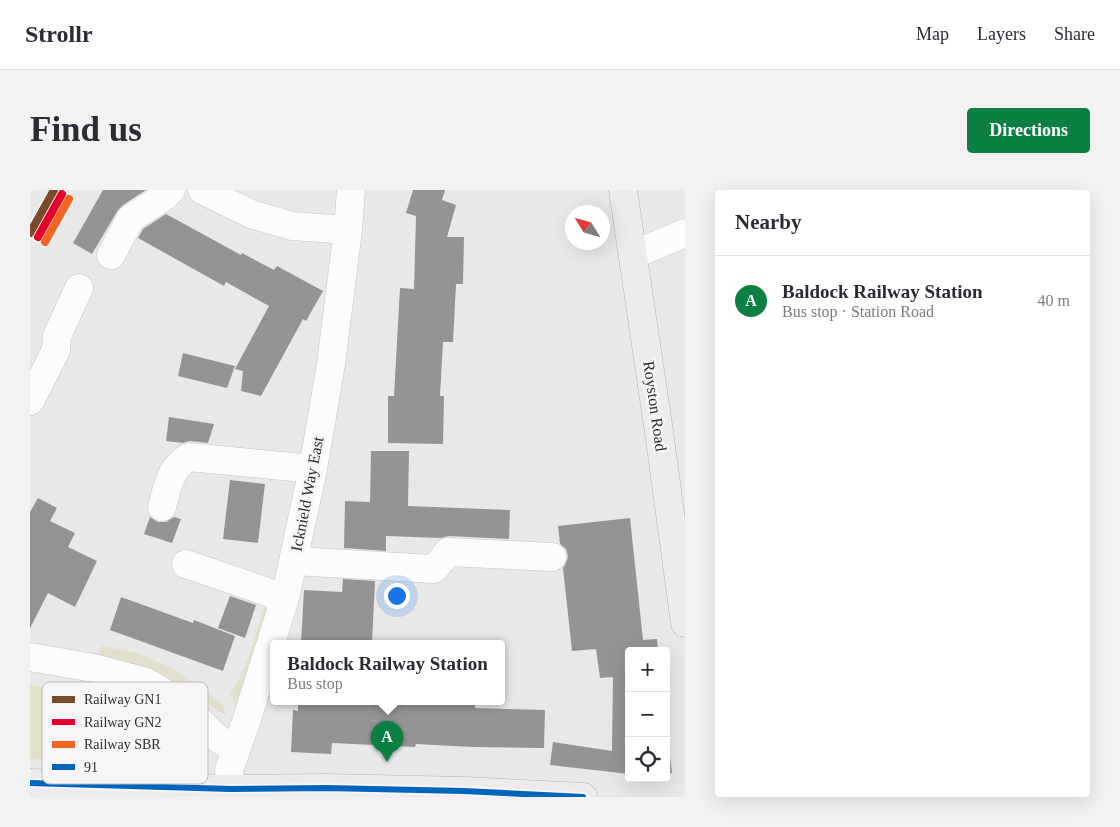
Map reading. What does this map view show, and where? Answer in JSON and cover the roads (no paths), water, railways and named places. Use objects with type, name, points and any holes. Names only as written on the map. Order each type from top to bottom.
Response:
[{"type":"main road","name":"Royston Road","points":[[623,190],[685,623]]},
{"type":"main road","points":[[46,784],[174,792],[231,793],[326,788],[464,791],[582,797]]},
{"type":"street","points":[[111,255],[131,218],[161,199],[171,190]]},
{"type":"street","points":[[202,190],[252,214],[292,226],[348,230]]},
{"type":"street","name":"Icknield Way East","points":[[272,640],[294,561],[313,469],[331,364],[348,230],[351,190]]},
{"type":"street","points":[[633,255],[685,233]]},
{"type":"street","points":[[30,401],[56,350],[57,336],[79,288]]},
{"type":"street","points":[[162,507],[172,472],[180,462],[189,457],[313,469]]},
{"type":"street","points":[[294,561],[434,569],[448,552],[552,557]]},
{"type":"street","points":[[186,564],[285,598]]},
{"type":"street","name":"Icknield Way East","points":[[231,793],[229,770],[270,646]]},
{"type":"street","points":[[30,657],[94,668],[146,682]]},
{"type":"street","points":[[208,729],[217,738],[236,750]]},
{"type":"rail line","name":"GN1","points":[[30,233],[54,190]]},
{"type":"rail line","name":"GN2","points":[[38,237],[62,194]]},
{"type":"rail line","name":"SBR","points":[[45,242],[69,199]]},
{"type":"place","name":"Baldock Railway Station","points":[[387,762]]}]
